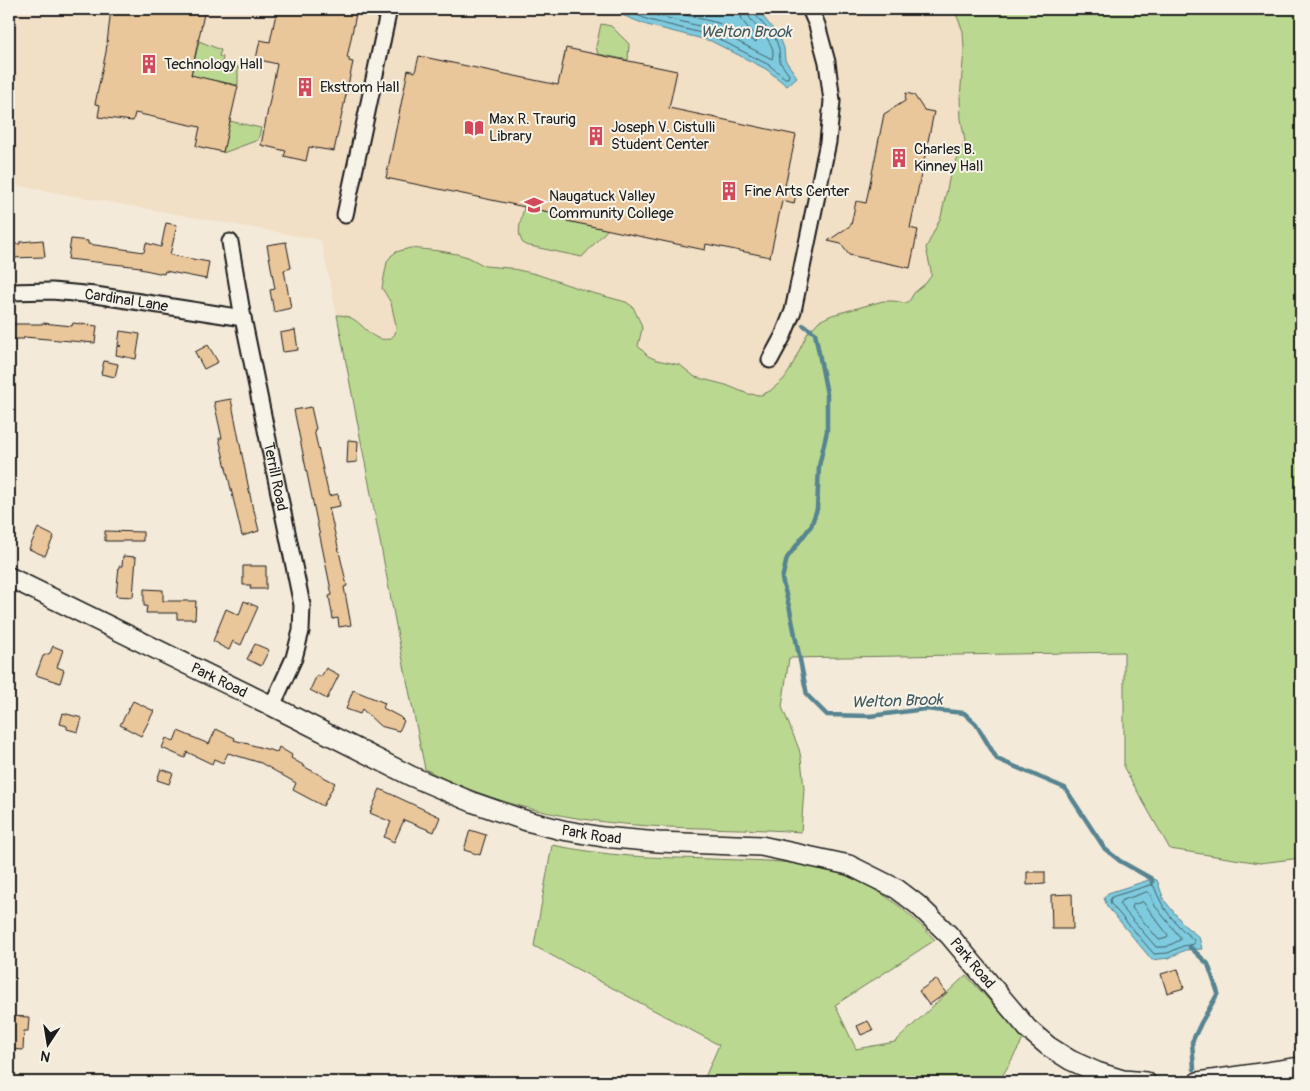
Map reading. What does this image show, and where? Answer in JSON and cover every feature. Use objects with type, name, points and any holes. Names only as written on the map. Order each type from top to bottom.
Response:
[{"type":"main road","name":"Park Road","points":[[9,577],[411,776],[472,802],[527,821],[562,830],[612,838],[658,842],[761,846],[849,865],[897,889],[918,905],[949,935],[1028,1029],[1048,1046],[1070,1060],[1097,1072],[1123,1080],[1146,1082]]},
{"type":"main road","points":[[1198,1082],[1301,1067]]},
{"type":"street","points":[[345,215],[389,9]]},
{"type":"street","points":[[770,360],[783,336],[793,311],[828,142],[832,101],[827,62],[817,24],[810,9]]},
{"type":"street","name":"Terrill Road","points":[[230,242],[243,318],[302,605],[301,631],[294,658],[272,706]]},
{"type":"street","name":"Cardinal Lane","points":[[9,292],[52,291],[95,295],[243,318]]},
{"type":"shaded area","name":"Naugatuck Valley Community College","points":[[9,9],[954,9],[963,31],[964,50],[960,98],[965,141],[950,175],[941,217],[926,248],[931,271],[926,283],[906,303],[883,301],[823,318],[807,334],[784,379],[766,394],[752,395],[722,383],[695,377],[680,365],[657,360],[644,353],[638,346],[642,329],[641,324],[636,311],[630,305],[621,300],[589,292],[540,275],[509,268],[485,266],[435,250],[410,248],[401,250],[389,258],[382,286],[384,293],[391,303],[396,331],[390,339],[378,338],[373,337],[354,319],[337,315],[321,240],[9,184]]},
{"type":"green space","points":[[954,9],[1301,9],[1301,858],[1260,863],[1170,849],[1124,768],[1124,652],[789,658],[782,707],[801,758],[804,789],[801,832],[649,826],[562,816],[478,793],[425,769],[337,315],[354,319],[375,337],[390,339],[395,334],[396,325],[391,303],[382,288],[387,262],[396,252],[410,248],[440,251],[468,257],[485,266],[509,268],[536,274],[626,302],[633,307],[641,324],[642,329],[638,346],[648,356],[680,365],[695,377],[726,385],[748,394],[761,395],[770,391],[784,379],[807,334],[819,321],[832,315],[883,301],[906,303],[931,276],[926,248],[941,217],[950,175],[965,141],[960,98],[964,50],[963,31]]},
{"type":"green space","points":[[601,24],[611,26],[629,44],[628,60],[598,54],[596,47]]},
{"type":"green space","points":[[199,41],[221,50],[219,56],[223,57],[222,63],[238,67],[238,85],[191,76]]},
{"type":"green space","points":[[229,121],[261,128],[258,140],[223,153]]},
{"type":"green space","points":[[524,207],[568,216],[567,221],[608,229],[582,257],[525,245],[519,232]]},
{"type":"green space","points":[[552,845],[591,852],[631,856],[780,862],[814,866],[860,881],[895,903],[916,920],[935,940],[835,1005],[856,1049],[895,1042],[966,975],[1024,1038],[999,1082],[703,1082],[719,1045],[534,946]]},
{"type":"green space","points":[[1301,964],[1301,1038],[1296,1039],[1298,965]]},
{"type":"green space","points":[[1301,1069],[1301,1082],[1228,1082]]},
{"type":"water","name":"Welton Brook","points":[[607,9],[757,9],[780,38],[784,48],[785,60],[797,77],[787,86],[766,69],[711,41],[647,25]]},
{"type":"water","points":[[1152,879],[1157,880],[1164,900],[1185,926],[1199,937],[1202,949],[1185,950],[1169,958],[1152,960],[1107,906],[1104,898],[1108,893]]},
{"type":"building","name":"Technology Hall","points":[[111,9],[205,9],[191,75],[238,86],[223,152],[196,146],[200,127],[135,113],[133,121],[98,117],[100,105],[95,104],[106,52]]},
{"type":"building","name":"Ekstrom Hall","points":[[277,9],[357,9],[347,58],[353,62],[334,151],[309,147],[306,161],[284,156],[286,151],[261,145],[277,64],[256,59],[260,40],[270,42]]},
{"type":"building","points":[[566,48],[677,71],[669,108],[796,135],[785,186],[797,188],[794,204],[782,201],[770,257],[706,244],[705,250],[567,221],[568,216],[386,178],[408,70],[415,72],[419,56],[558,85]]},
{"type":"building","name":"Charles B. Kinney Hall","points":[[906,93],[914,95],[924,110],[934,112],[910,228],[918,230],[910,268],[849,255],[841,244],[828,241],[851,225],[856,201],[866,203],[884,114],[905,101]]},
{"type":"building","points":[[166,223],[177,225],[170,255],[209,262],[206,279],[165,271],[164,274],[140,269],[141,267],[68,259],[71,239],[88,241],[88,244],[144,252],[146,243],[161,247]]},
{"type":"building","points":[[43,240],[45,257],[9,258],[9,244]]},
{"type":"building","points":[[286,242],[291,268],[284,270],[291,308],[274,312],[270,290],[275,289],[267,245]]},
{"type":"building","points":[[43,323],[72,326],[73,323],[97,326],[95,343],[24,337],[24,339],[9,339],[9,324]]},
{"type":"building","points":[[295,330],[298,350],[283,352],[280,333]]},
{"type":"building","points":[[120,331],[140,334],[136,359],[116,355],[117,347],[121,346],[118,345]]},
{"type":"building","points":[[208,345],[218,362],[204,369],[195,352]]},
{"type":"building","points":[[104,361],[118,364],[115,377],[101,374]]},
{"type":"building","points":[[231,399],[253,510],[259,531],[242,536],[219,438],[222,438],[214,402]]},
{"type":"building","points":[[311,407],[316,429],[314,430],[329,496],[338,494],[340,506],[329,508],[347,586],[344,587],[351,625],[339,627],[338,618],[333,619],[329,596],[332,595],[294,410]]},
{"type":"building","points":[[348,440],[358,441],[357,462],[347,463]]},
{"type":"building","points":[[38,528],[54,536],[45,556],[29,549]]},
{"type":"building","points":[[105,531],[143,532],[143,541],[105,541]]},
{"type":"building","points":[[123,556],[136,557],[133,597],[116,596],[119,566],[122,566]]},
{"type":"building","points":[[243,566],[266,566],[266,589],[250,589],[251,585],[243,585]]},
{"type":"building","points":[[144,589],[163,590],[163,601],[196,601],[195,619],[177,619],[177,613],[146,613],[147,606],[144,606]]},
{"type":"building","points":[[244,601],[258,607],[241,645],[233,641],[229,650],[213,641],[226,609],[239,615]]},
{"type":"building","points":[[255,644],[269,650],[261,666],[247,659]]},
{"type":"building","points":[[53,646],[63,650],[57,667],[64,670],[60,683],[36,675],[43,656],[50,653]]},
{"type":"building","points":[[326,668],[339,675],[327,699],[310,690],[317,675],[321,677]]},
{"type":"building","points":[[353,690],[385,703],[383,708],[404,721],[399,731],[380,726],[362,709],[360,714],[346,709]]},
{"type":"building","points":[[133,701],[154,711],[141,736],[120,725]]},
{"type":"building","points":[[63,713],[82,718],[78,732],[67,729],[67,726],[60,724]]},
{"type":"building","points":[[216,729],[235,738],[234,740],[277,752],[279,747],[292,755],[291,758],[303,766],[335,783],[323,806],[293,790],[296,783],[261,763],[228,753],[223,763],[214,759],[212,764],[187,752],[185,758],[162,748],[166,738],[174,741],[178,731],[209,744]]},
{"type":"building","points":[[161,769],[173,773],[169,784],[157,780]]},
{"type":"building","points":[[380,789],[440,817],[434,832],[404,820],[394,842],[384,837],[391,822],[370,813]]},
{"type":"building","points":[[470,830],[486,835],[480,855],[464,850]]},
{"type":"building","points":[[1027,872],[1045,872],[1045,884],[1027,885]]},
{"type":"building","points":[[1072,894],[1073,929],[1052,929],[1051,895]]},
{"type":"building","points":[[1178,969],[1184,988],[1167,993],[1161,974]]},
{"type":"building","points":[[936,979],[946,993],[929,1005],[919,991]]},
{"type":"building","points":[[9,1016],[29,1017],[28,1031],[24,1031],[23,1050],[9,1049]]},
{"type":"building","points":[[868,1021],[873,1030],[861,1035],[857,1026]]},
{"type":"waterway","name":"Welton Brook","points":[[803,325],[815,333],[827,394],[827,431],[819,466],[817,509],[811,526],[787,558],[782,579],[807,695],[827,715],[870,716],[925,709],[964,713],[976,724],[997,759],[1065,788],[1105,849],[1120,861],[1152,879],[1152,883]]},
{"type":"waterway","name":"Welton Brook","points":[[1190,947],[1208,964],[1218,993],[1192,1042],[1194,1069]]},
{"type":"place","name":"Technology Hall","points":[[149,64]]},
{"type":"place","name":"Ekstrom Hall","points":[[305,87]]},
{"type":"place","name":"Max R. Traurig Library","points":[[474,128]]},
{"type":"place","name":"Joseph V. Cistulli Student Center","points":[[596,136]]},
{"type":"place","name":"Charles B. Kinney Hall","points":[[899,158]]},
{"type":"place","name":"Fine Arts Center","points":[[729,191]]},
{"type":"place","name":"Naugatuck Valley Community College","points":[[534,205]]}]
